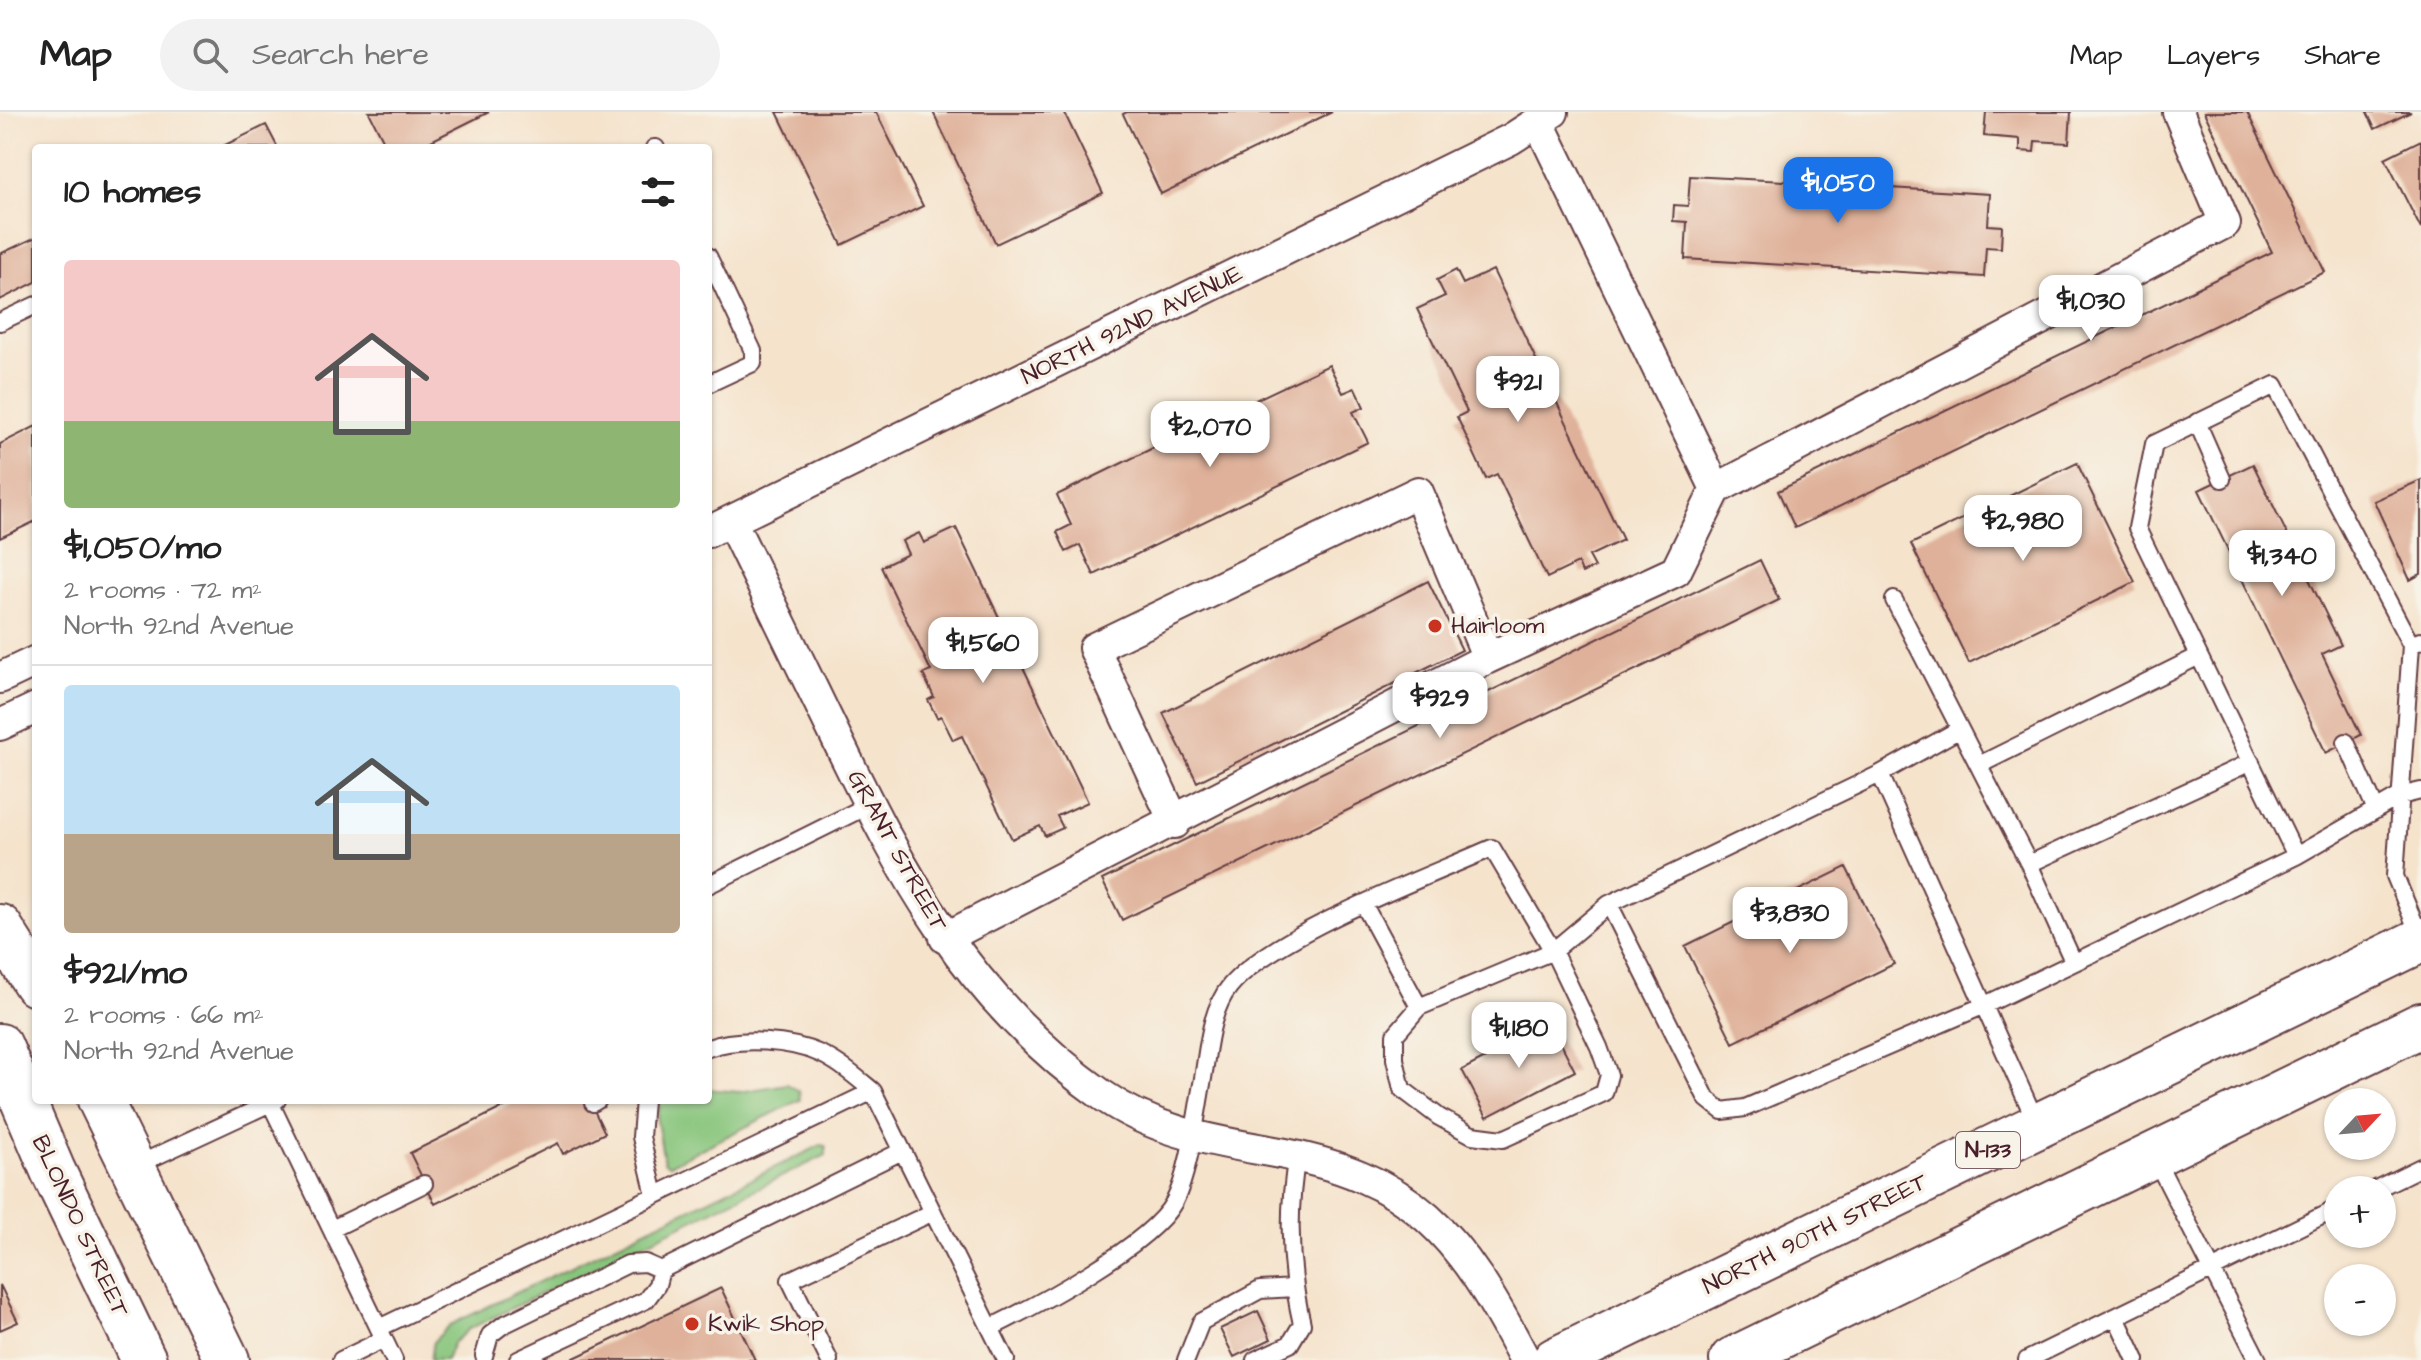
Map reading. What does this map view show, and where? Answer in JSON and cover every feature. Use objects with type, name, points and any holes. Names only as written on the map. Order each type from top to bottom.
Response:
[{"type":"main road","points":[[0,927],[32,978]]},
{"type":"main road","name":"NORTH 90TH STREET","points":[[1555,1360],[2421,939]]},
{"type":"main road","points":[[1732,1360],[2421,1025]]},
{"type":"main road","name":"BLONDO STREET","points":[[0,1046],[53,1171],[144,1360]]},
{"type":"main road","points":[[102,1104],[227,1360]]},
{"type":"street","points":[[945,938],[1175,823],[1488,658],[1676,571],[1716,489],[2225,223],[2178,112]]},
{"type":"street","points":[[1546,117],[1716,489]]},
{"type":"street","name":"NORTH 92ND AVENUE","points":[[720,527],[1546,117]]},
{"type":"street","points":[[1175,823],[1094,648],[1418,492],[1488,658]]},
{"type":"street","name":"GRANT STREET","points":[[720,527],[893,854],[945,938],[998,1001],[1081,1079],[1137,1116],[1192,1136],[1297,1156],[1373,1180],[1398,1194],[1436,1223],[1479,1277],[1525,1360]]},
{"type":"street","points":[[0,678],[32,663]]},
{"type":"street","points":[[0,725],[32,710]]},
{"type":"lane","points":[[712,264],[753,351],[753,363],[712,382]]},
{"type":"lane","points":[[0,322],[32,307]]},
{"type":"lane","points":[[2296,856],[2137,528],[2154,444],[2275,385],[2416,642],[2395,876],[2421,939]]},
{"type":"lane","points":[[2197,422],[2222,479]]},
{"type":"lane","points":[[1894,600],[2029,864],[2073,961]]},
{"type":"lane","points":[[1979,765],[2199,656]]},
{"type":"lane","points":[[990,1328],[1040,1304],[1080,1279],[1161,1217],[1174,1201],[1192,1136],[1216,1009],[1231,985],[1272,952],[1364,905],[1492,848],[1553,951],[1609,1075],[1604,1093],[1503,1139],[1472,1135],[1439,1117],[1402,1089],[1395,1059],[1395,1035],[1419,1007],[1553,951],[1609,904],[1880,774],[1960,729]]},
{"type":"lane","points":[[2346,742],[2376,810]]},
{"type":"lane","points":[[2029,864],[2251,762]]},
{"type":"lane","points":[[1880,774],[2037,1126]]},
{"type":"lane","points":[[1609,904],[1707,1099],[1722,1111],[1745,1108],[1985,1005],[2296,856],[2400,796],[2421,791]]},
{"type":"lane","points":[[712,883],[869,805]]},
{"type":"lane","points":[[1364,905],[1419,1007]]},
{"type":"lane","points":[[712,1047],[747,1043],[819,1053],[873,1091],[1006,1360]]},
{"type":"lane","points":[[341,1360],[382,1333],[655,1195],[873,1091]]},
{"type":"lane","points":[[134,1167],[266,1104]]},
{"type":"lane","points":[[273,1104],[394,1360]]},
{"type":"lane","points":[[644,1104],[641,1137],[655,1195]]},
{"type":"lane","points":[[518,1360],[646,1300],[657,1285],[661,1270],[902,1151]]},
{"type":"lane","points":[[2154,1155],[2258,1360]]},
{"type":"lane","points":[[1255,1360],[1290,1344],[1302,1324],[1294,1288],[1289,1197],[1297,1156]]},
{"type":"lane","points":[[2396,1179],[2421,1167]]},
{"type":"lane","points":[[332,1229],[424,1184]]},
{"type":"lane","points":[[829,1360],[790,1280],[933,1212]]},
{"type":"lane","points":[[2027,1360],[2324,1215]]},
{"type":"lane","points":[[485,1359],[490,1335],[503,1325],[628,1264],[645,1263],[661,1270]]},
{"type":"lane","points":[[1186,1360],[1201,1322],[1260,1290],[1294,1288]]},
{"type":"lane","points":[[2116,1317],[2136,1360]]},
{"type":"green space","points":[[787,1084],[799,1091],[800,1100],[669,1165],[664,1162],[657,1121],[660,1104],[712,1104],[712,1089],[739,1092]]},
{"type":"green space","points":[[821,1145],[826,1146],[826,1155],[469,1329],[453,1343],[446,1360],[430,1360],[433,1342],[450,1325]]},
{"type":"building","points":[[369,112],[489,112],[425,144],[385,144]]},
{"type":"building","points":[[777,112],[876,112],[923,206],[842,245]]},
{"type":"building","points":[[933,112],[1064,112],[1103,193],[996,244]]},
{"type":"building","points":[[1332,112],[1161,194],[1123,114]]},
{"type":"building","points":[[1986,112],[2071,112],[2069,143],[2035,141],[2034,152],[2020,151],[2020,139],[1984,136]]},
{"type":"building","points":[[2204,112],[2247,112],[2325,272],[1795,528],[1778,491],[2272,252]]},
{"type":"building","points":[[2367,112],[2411,112],[2375,129]]},
{"type":"building","points":[[266,125],[276,144],[227,144]]},
{"type":"building","points":[[2421,140],[2421,229],[2385,158]]},
{"type":"building","points":[[1802,173],[1873,177],[1873,187],[1990,194],[1988,225],[2002,226],[2001,248],[1986,247],[1984,277],[1685,259],[1687,222],[1673,221],[1674,205],[1688,206],[1690,176],[1802,182]]},
{"type":"building","points":[[32,239],[32,284],[0,300],[0,254]]},
{"type":"building","points":[[1456,270],[1463,284],[1493,270],[1623,540],[1589,556],[1595,567],[1582,573],[1578,563],[1547,578],[1497,474],[1486,479],[1457,417],[1467,412],[1417,309],[1445,296],[1437,280]]},
{"type":"building","points":[[1329,365],[1343,393],[1355,388],[1364,407],[1353,412],[1368,442],[1094,575],[1080,545],[1066,552],[1057,532],[1071,525],[1057,495],[1155,447],[1151,439],[1220,406],[1224,415]]},
{"type":"building","points":[[32,428],[32,523],[0,538],[0,444]]},
{"type":"building","points":[[2077,463],[2135,582],[1969,663],[1911,544]]},
{"type":"building","points":[[2253,464],[2341,645],[2322,654],[2361,735],[2326,753],[2199,490]]},
{"type":"building","points":[[2421,480],[2421,574],[2410,580],[2374,501]]},
{"type":"building","points":[[956,528],[1088,802],[1057,816],[1063,828],[1045,836],[1040,826],[1012,839],[962,736],[953,740],[941,716],[937,718],[928,700],[934,697],[923,674],[931,671],[881,567],[908,554],[902,541],[919,533],[924,543]]},
{"type":"building","points":[[1760,560],[1779,600],[1122,920],[1102,880]]},
{"type":"building","points":[[1428,581],[1462,650],[1197,782],[1163,713]]},
{"type":"building","points":[[1846,867],[1894,964],[1733,1043],[1685,946]]},
{"type":"building","points":[[1551,1024],[1575,1071],[1487,1117],[1462,1070]]},
{"type":"building","points":[[510,1104],[591,1104],[605,1133],[563,1154],[558,1143],[435,1204],[410,1153]]},
{"type":"building","points":[[0,1285],[18,1322],[0,1330]]},
{"type":"building","name":"Kwik Shop","points":[[721,1288],[755,1360],[570,1360]]},
{"type":"building","points":[[1258,1311],[1271,1339],[1234,1357],[1220,1329]]},
{"type":"place","name":"Hairloom","points":[[1435,626]]},
{"type":"place","name":"Kwik Shop","points":[[692,1324]]}]
